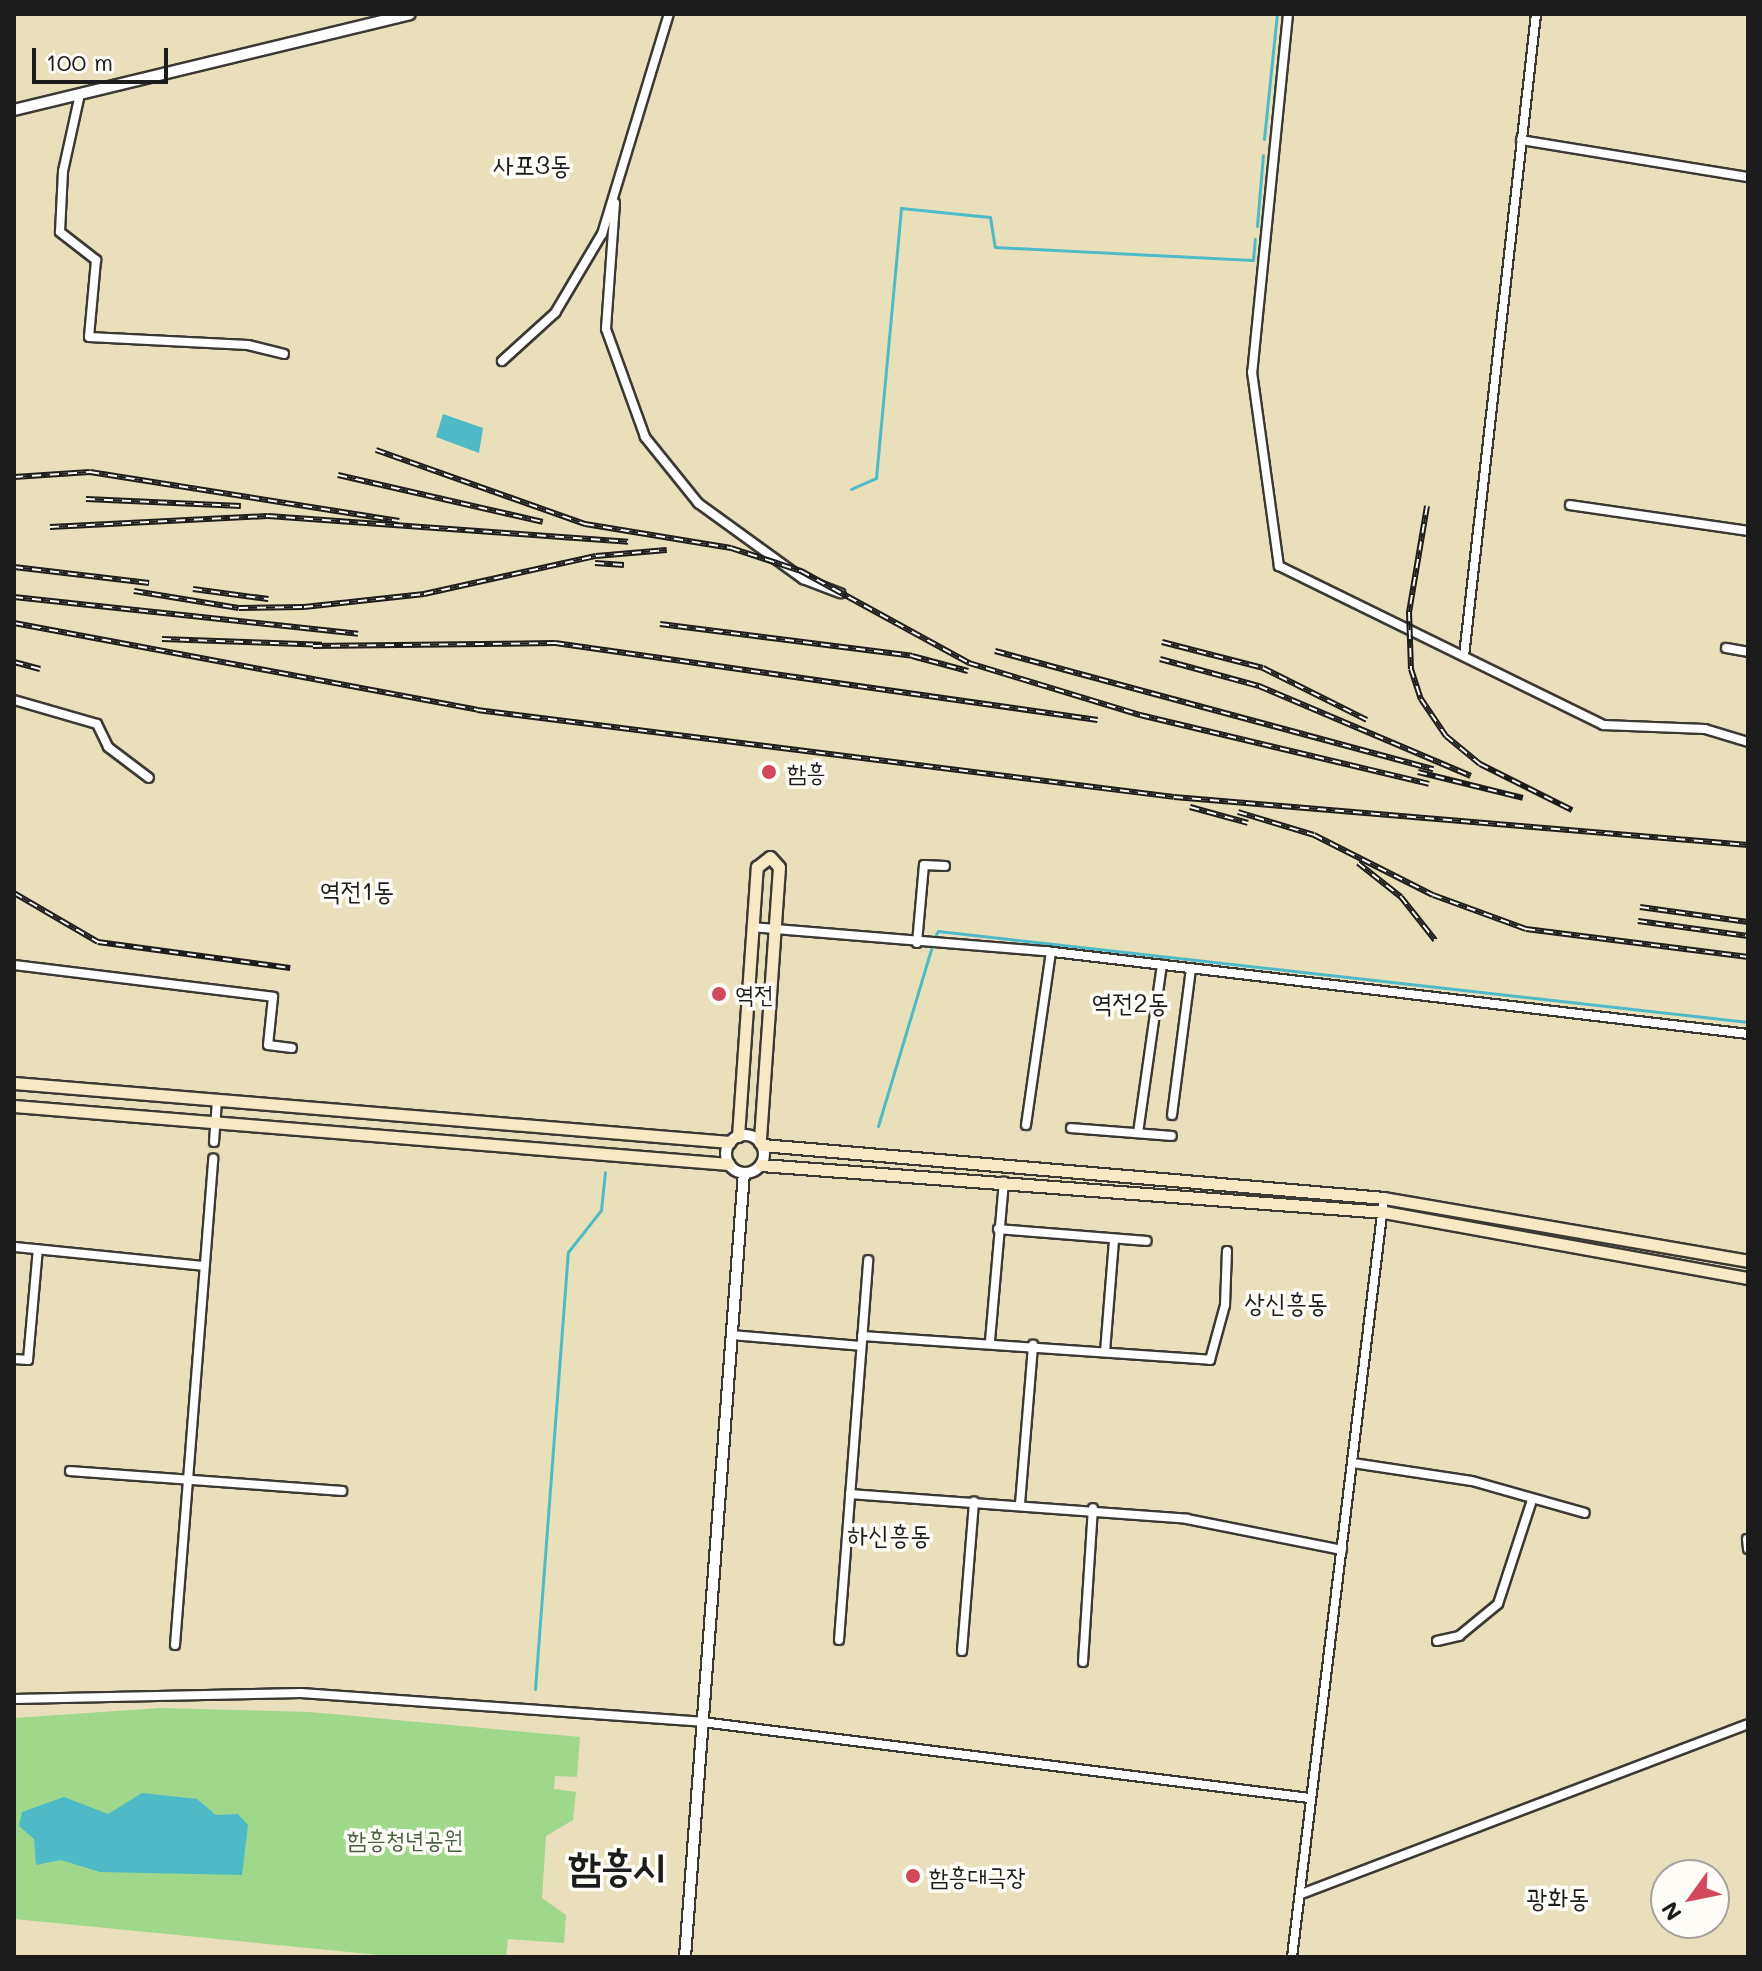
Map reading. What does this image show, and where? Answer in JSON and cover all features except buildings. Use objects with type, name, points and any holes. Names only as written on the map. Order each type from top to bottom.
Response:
[{"type":"main road","points":[[14,1083],[734,1139],[757,863],[770,857],[779,867],[761,1144],[1384,1198],[1748,1261]]},
{"type":"main road","points":[[14,1106],[729,1164]]},
{"type":"main road","points":[[761,1165],[1384,1212],[1748,1278]]},
{"type":"street","points":[[14,110],[410,14]]},
{"type":"street","points":[[502,361],[564,302],[615,203],[669,14]]},
{"type":"street","points":[[1288,14],[1252,372],[1276,559],[1284,571],[1603,725],[1705,729],[1748,742]]},
{"type":"street","points":[[1464,656],[1536,14]]},
{"type":"street","points":[[80,94],[60,232],[96,260],[89,337],[248,345],[284,354]]},
{"type":"street","points":[[1521,140],[1748,177]]},
{"type":"street","points":[[615,203],[606,329],[645,437],[698,503],[803,579],[840,593]]},
{"type":"street","points":[[1570,505],[1748,531]]},
{"type":"street","points":[[1726,648],[1748,652]]},
{"type":"street","points":[[14,700],[97,724],[108,747],[149,778]]},
{"type":"street","points":[[917,943],[924,865],[945,866]]},
{"type":"street","points":[[752,927],[1051,952],[1748,1034]]},
{"type":"street","points":[[1026,1125],[1051,952]]},
{"type":"street","points":[[14,965],[273,997],[268,1045],[292,1048]]},
{"type":"street","points":[[1138,1133],[1162,965]]},
{"type":"street","points":[[1172,1115],[1191,968]]},
{"type":"street","points":[[214,1142],[217,1100]]},
{"type":"street","points":[[1071,1128],[1172,1136]]},
{"type":"street","points":[[734,1139],[761,1144],[761,1165],[744,1173],[729,1164],[734,1139]]},
{"type":"street","points":[[175,1645],[213,1158]]},
{"type":"street","points":[[685,1957],[744,1173]]},
{"type":"street","points":[[990,1341],[1004,1181]]},
{"type":"street","points":[[1292,1957],[1384,1198]]},
{"type":"street","points":[[998,1229],[1147,1241]]},
{"type":"street","points":[[1105,1352],[1114,1239]]},
{"type":"street","points":[[14,1247],[204,1266]]},
{"type":"street","points":[[14,1359],[28,1360],[38,1249]]},
{"type":"street","points":[[731,1335],[862,1341],[990,1341],[1210,1360],[1225,1305],[1227,1251]]},
{"type":"street","points":[[839,1640],[868,1260]]},
{"type":"street","points":[[1020,1504],[1033,1345]]},
{"type":"street","points":[[1353,1463],[1472,1481],[1585,1513]]},
{"type":"street","points":[[70,1471],[342,1491]]},
{"type":"street","points":[[850,1494],[1093,1508],[1224,1524],[1342,1550]]},
{"type":"street","points":[[1437,1641],[1459,1636],[1498,1604],[1532,1500]]},
{"type":"street","points":[[962,1651],[974,1501]]},
{"type":"street","points":[[1083,1662],[1093,1508]]},
{"type":"street","points":[[1747,1539],[1748,1549]]},
{"type":"street","points":[[14,1699],[301,1693],[702,1722],[1310,1798]]},
{"type":"street","points":[[1301,1894],[1748,1724]]},
{"type":"green space","name":"함흥청년공원","points":[[160,1708],[310,1712],[580,1737],[577,1777],[555,1776],[554,1789],[576,1792],[573,1820],[546,1836],[542,1898],[566,1915],[564,1943],[508,1939],[506,1957],[400,1957],[14,1919],[14,1718]]},
{"type":"water","points":[[443,414],[483,428],[479,453],[436,437]]},
{"type":"water","points":[[142,1793],[197,1799],[216,1815],[238,1814],[248,1825],[242,1875],[100,1872],[61,1860],[36,1865],[34,1839],[19,1826],[22,1812],[64,1797],[108,1814]]},
{"type":"waterway","points":[[1264,139],[1277,14]]},
{"type":"waterway","points":[[1257,226],[1263,155]]},
{"type":"waterway","points":[[851,489],[876,478],[901,208],[990,217],[995,247],[1253,260],[1255,239]]},
{"type":"waterway","points":[[934,938],[938,931],[1748,1022]]},
{"type":"waterway","points":[[878,1126],[931,949]]},
{"type":"waterway","points":[[535,1689],[568,1252],[601,1210],[605,1172]]},
{"type":"railway","points":[[376,450],[585,524],[731,548],[801,571],[969,663],[1140,715],[1429,784]]},
{"type":"railway","points":[[14,477],[90,472],[399,521]]},
{"type":"railway","points":[[338,475],[543,522]]},
{"type":"railway","points":[[86,499],[241,506]]},
{"type":"railway","points":[[1427,506],[1409,612],[1411,669],[1421,699],[1446,736],[1480,764],[1572,810]]},
{"type":"railway","points":[[50,527],[268,516],[628,542]]},
{"type":"railway","points":[[134,591],[239,608],[304,607],[424,594],[596,556],[667,550]]},
{"type":"railway","points":[[595,563],[624,565]]},
{"type":"railway","points":[[14,567],[149,583]]},
{"type":"railway","points":[[193,589],[268,599]]},
{"type":"railway","points":[[14,597],[358,634]]},
{"type":"railway","points":[[14,623],[477,710],[1174,797],[1748,845]]},
{"type":"railway","points":[[660,624],[912,656],[968,671]]},
{"type":"railway","points":[[162,639],[322,645]]},
{"type":"railway","points":[[1162,642],[1263,668],[1367,720]]},
{"type":"railway","points":[[313,646],[555,643],[1098,720]]},
{"type":"railway","points":[[995,651],[1433,769]]},
{"type":"railway","points":[[1160,659],[1259,686],[1471,776]]},
{"type":"railway","points":[[14,662],[40,669]]},
{"type":"railway","points":[[1418,772],[1523,798]]},
{"type":"railway","points":[[1190,807],[1248,823]]},
{"type":"railway","points":[[1238,812],[1314,835],[1433,895],[1526,929],[1748,957]]},
{"type":"railway","points":[[1358,863],[1401,897],[1435,940]]},
{"type":"railway","points":[[14,893],[98,942],[290,968]]},
{"type":"railway","points":[[1640,907],[1748,922]]},
{"type":"railway","points":[[1638,921],[1748,936]]},
{"type":"place","name":"함흥","points":[[769,772]]},
{"type":"place","name":"역전","points":[[719,994]]},
{"type":"place","name":"함흥대극장","points":[[913,1876]]},
{"type":"district","name":"사포3동","points":[[532,165]]},
{"type":"district","name":"역전1동","points":[[357,891]]},
{"type":"district","name":"역전2동","points":[[1130,1003]]},
{"type":"district","name":"상신흥동","points":[[1286,1303]]},
{"type":"district","name":"하신흥동","points":[[889,1535]]},
{"type":"district","name":"함흥시","points":[[617,1864]]},
{"type":"district","name":"광화동","points":[[1558,1898]]}]
